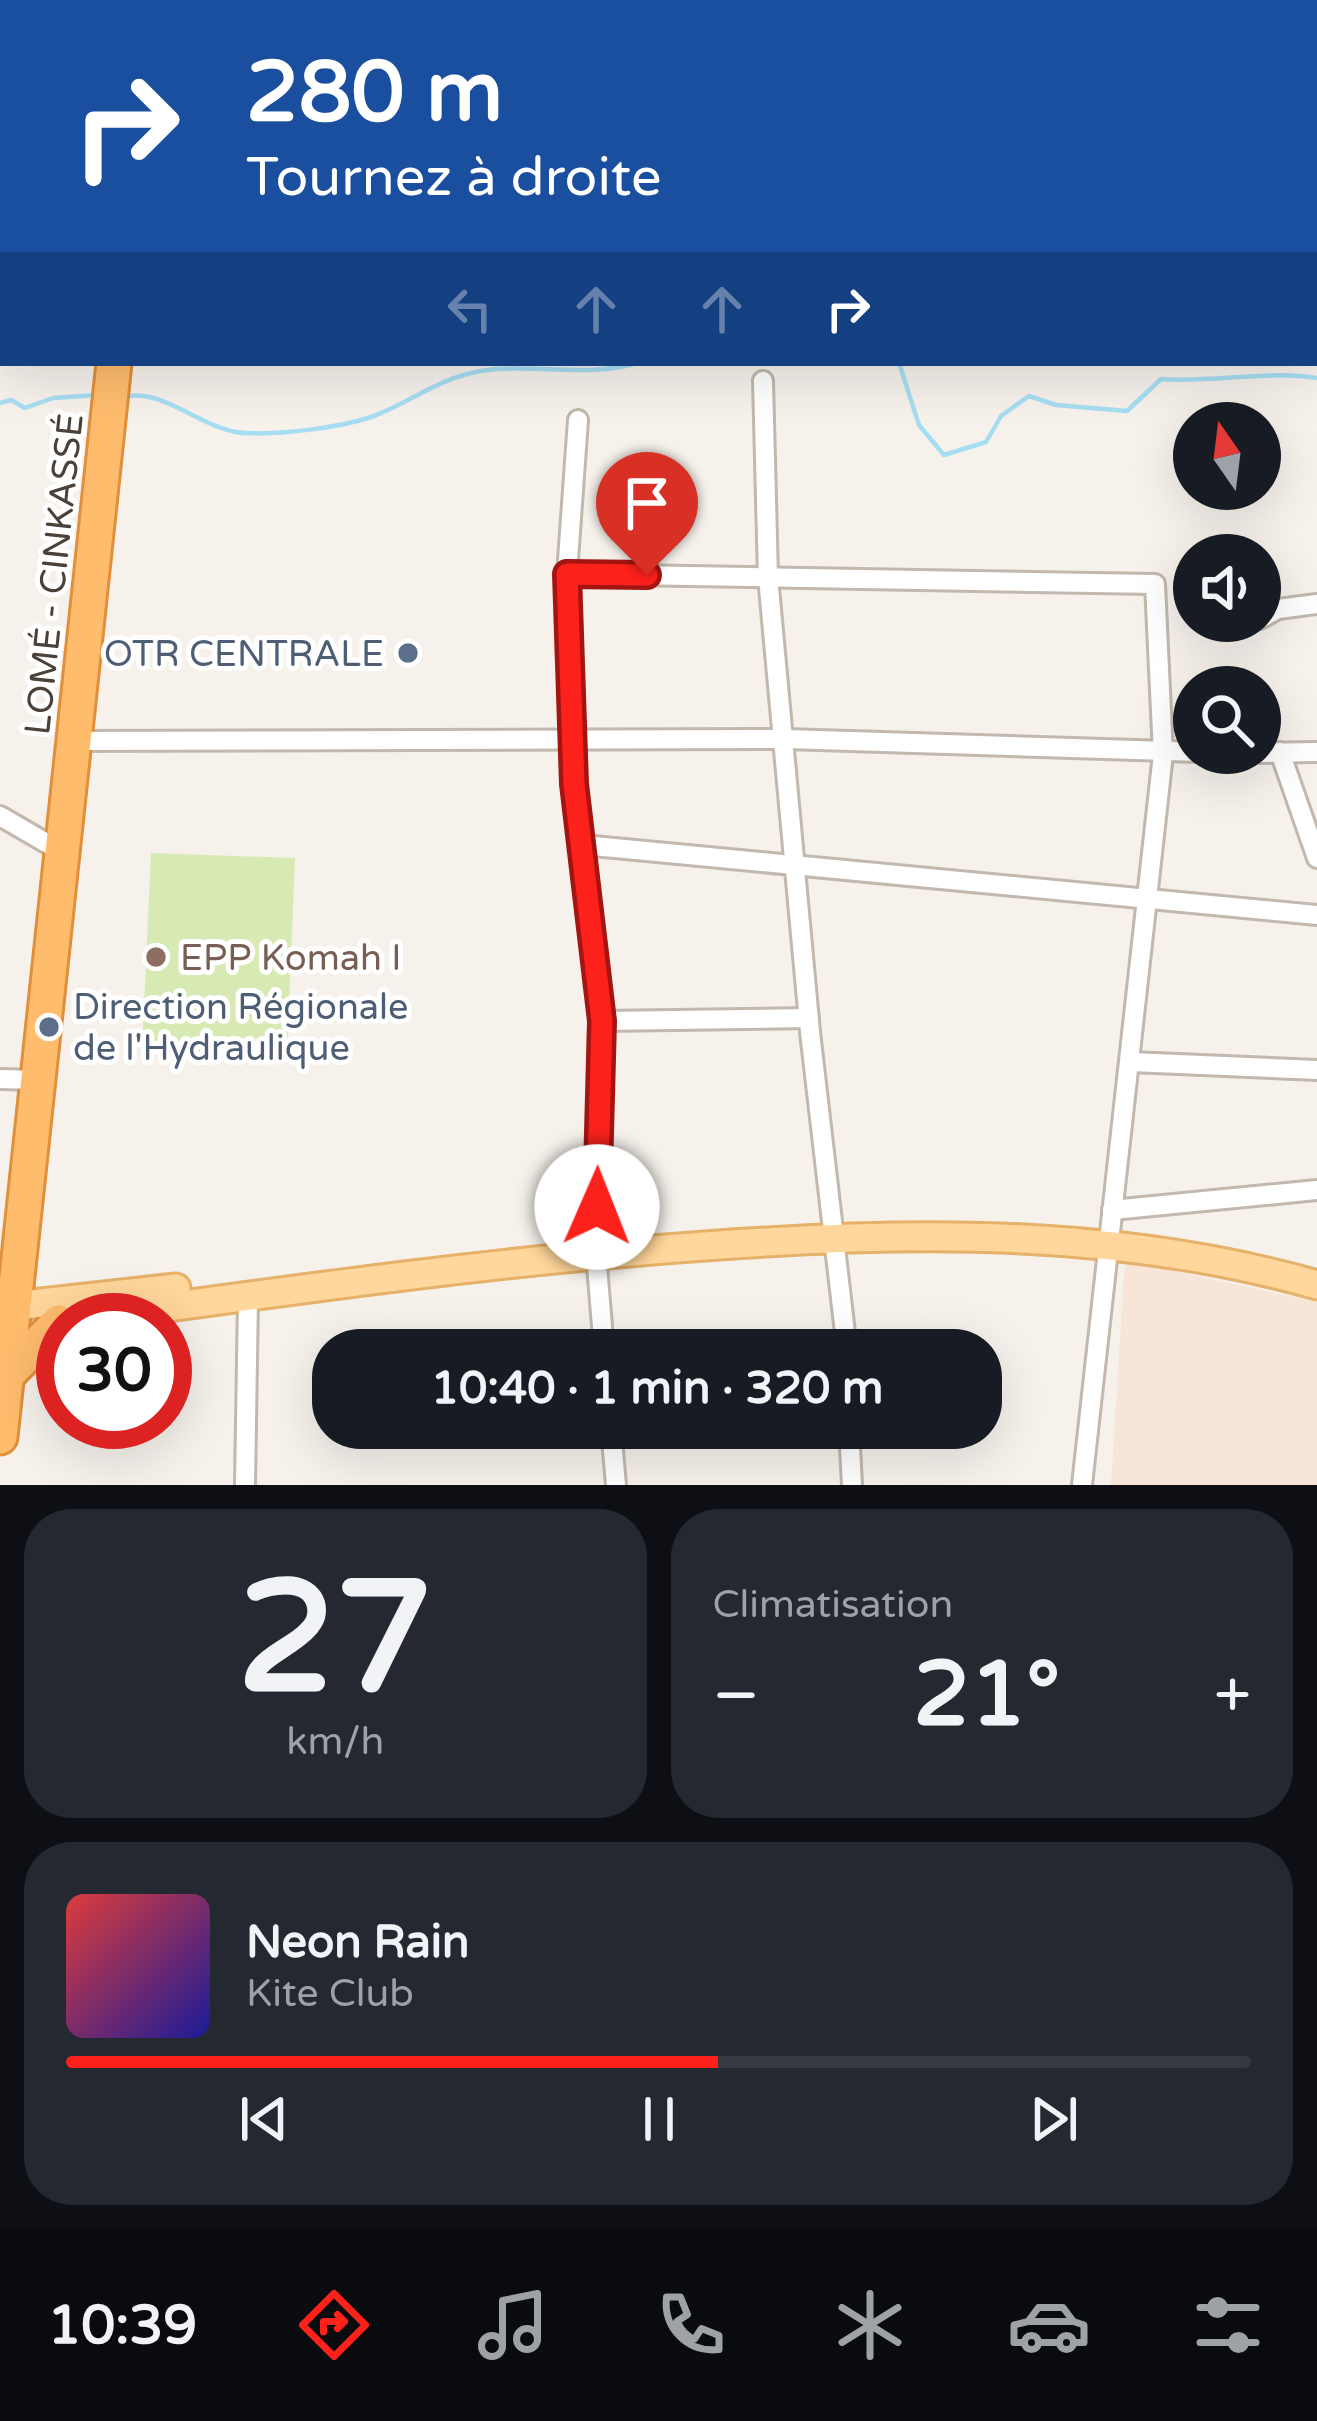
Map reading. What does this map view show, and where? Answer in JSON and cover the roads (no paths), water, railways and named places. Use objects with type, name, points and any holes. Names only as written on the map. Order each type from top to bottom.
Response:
[{"type":"highway","name":"LOMÉ - CINKASSÉ","points":[[0,1437],[114,366]]},
{"type":"highway","points":[[9,1373],[36,1348]]},
{"type":"main road","points":[[192,1305],[408,1272],[833,1237],[1107,1243],[1317,1285]]},
{"type":"main road","points":[[13,1317],[328,1274],[408,1272]]},
{"type":"main road","points":[[13,1317],[36,1319]]},
{"type":"street","points":[[763,381],[768,577],[809,1018],[844,1329]]},
{"type":"street","points":[[578,421],[567,574],[572,740],[602,1021],[596,1254],[602,1329]]},
{"type":"street","points":[[567,574],[1155,584],[1163,754],[1082,1485]]},
{"type":"street","points":[[1281,609],[1317,604]]},
{"type":"street","points":[[74,741],[786,739],[1173,754]]},
{"type":"street","points":[[1281,752],[1317,752]]},
{"type":"street","points":[[1280,774],[1317,858]]},
{"type":"street","points":[[0,816],[62,852]]},
{"type":"street","points":[[583,845],[982,879],[1317,915]]},
{"type":"street","points":[[602,1021],[809,1018]]},
{"type":"street","points":[[1131,1062],[1317,1070]]},
{"type":"street","points":[[0,1079],[37,1080]]},
{"type":"street","points":[[1112,1210],[1317,1190]]},
{"type":"street","points":[[245,1485],[248,1298]]},
{"type":"street","points":[[612,1449],[616,1485]]},
{"type":"street","points":[[850,1449],[852,1485]]},
{"type":"waterway","points":[[124,397],[154,398],[229,430],[274,433],[371,417],[450,380],[481,371],[624,366]]},
{"type":"waterway","points":[[900,366],[919,425],[944,455],[986,442],[1001,416],[1029,396],[1056,405],[1127,411],[1161,379],[1317,378]]},
{"type":"waterway","points":[[0,403],[11,400],[25,408],[53,398],[97,395]]},
{"type":"place","name":"OTR CENTRALE","points":[[408,653]]},
{"type":"place","name":"EPP Komah I","points":[[156,957]]},
{"type":"place","name":"Direction Régionale de l'Hydraulique","points":[[49,1027]]}]
